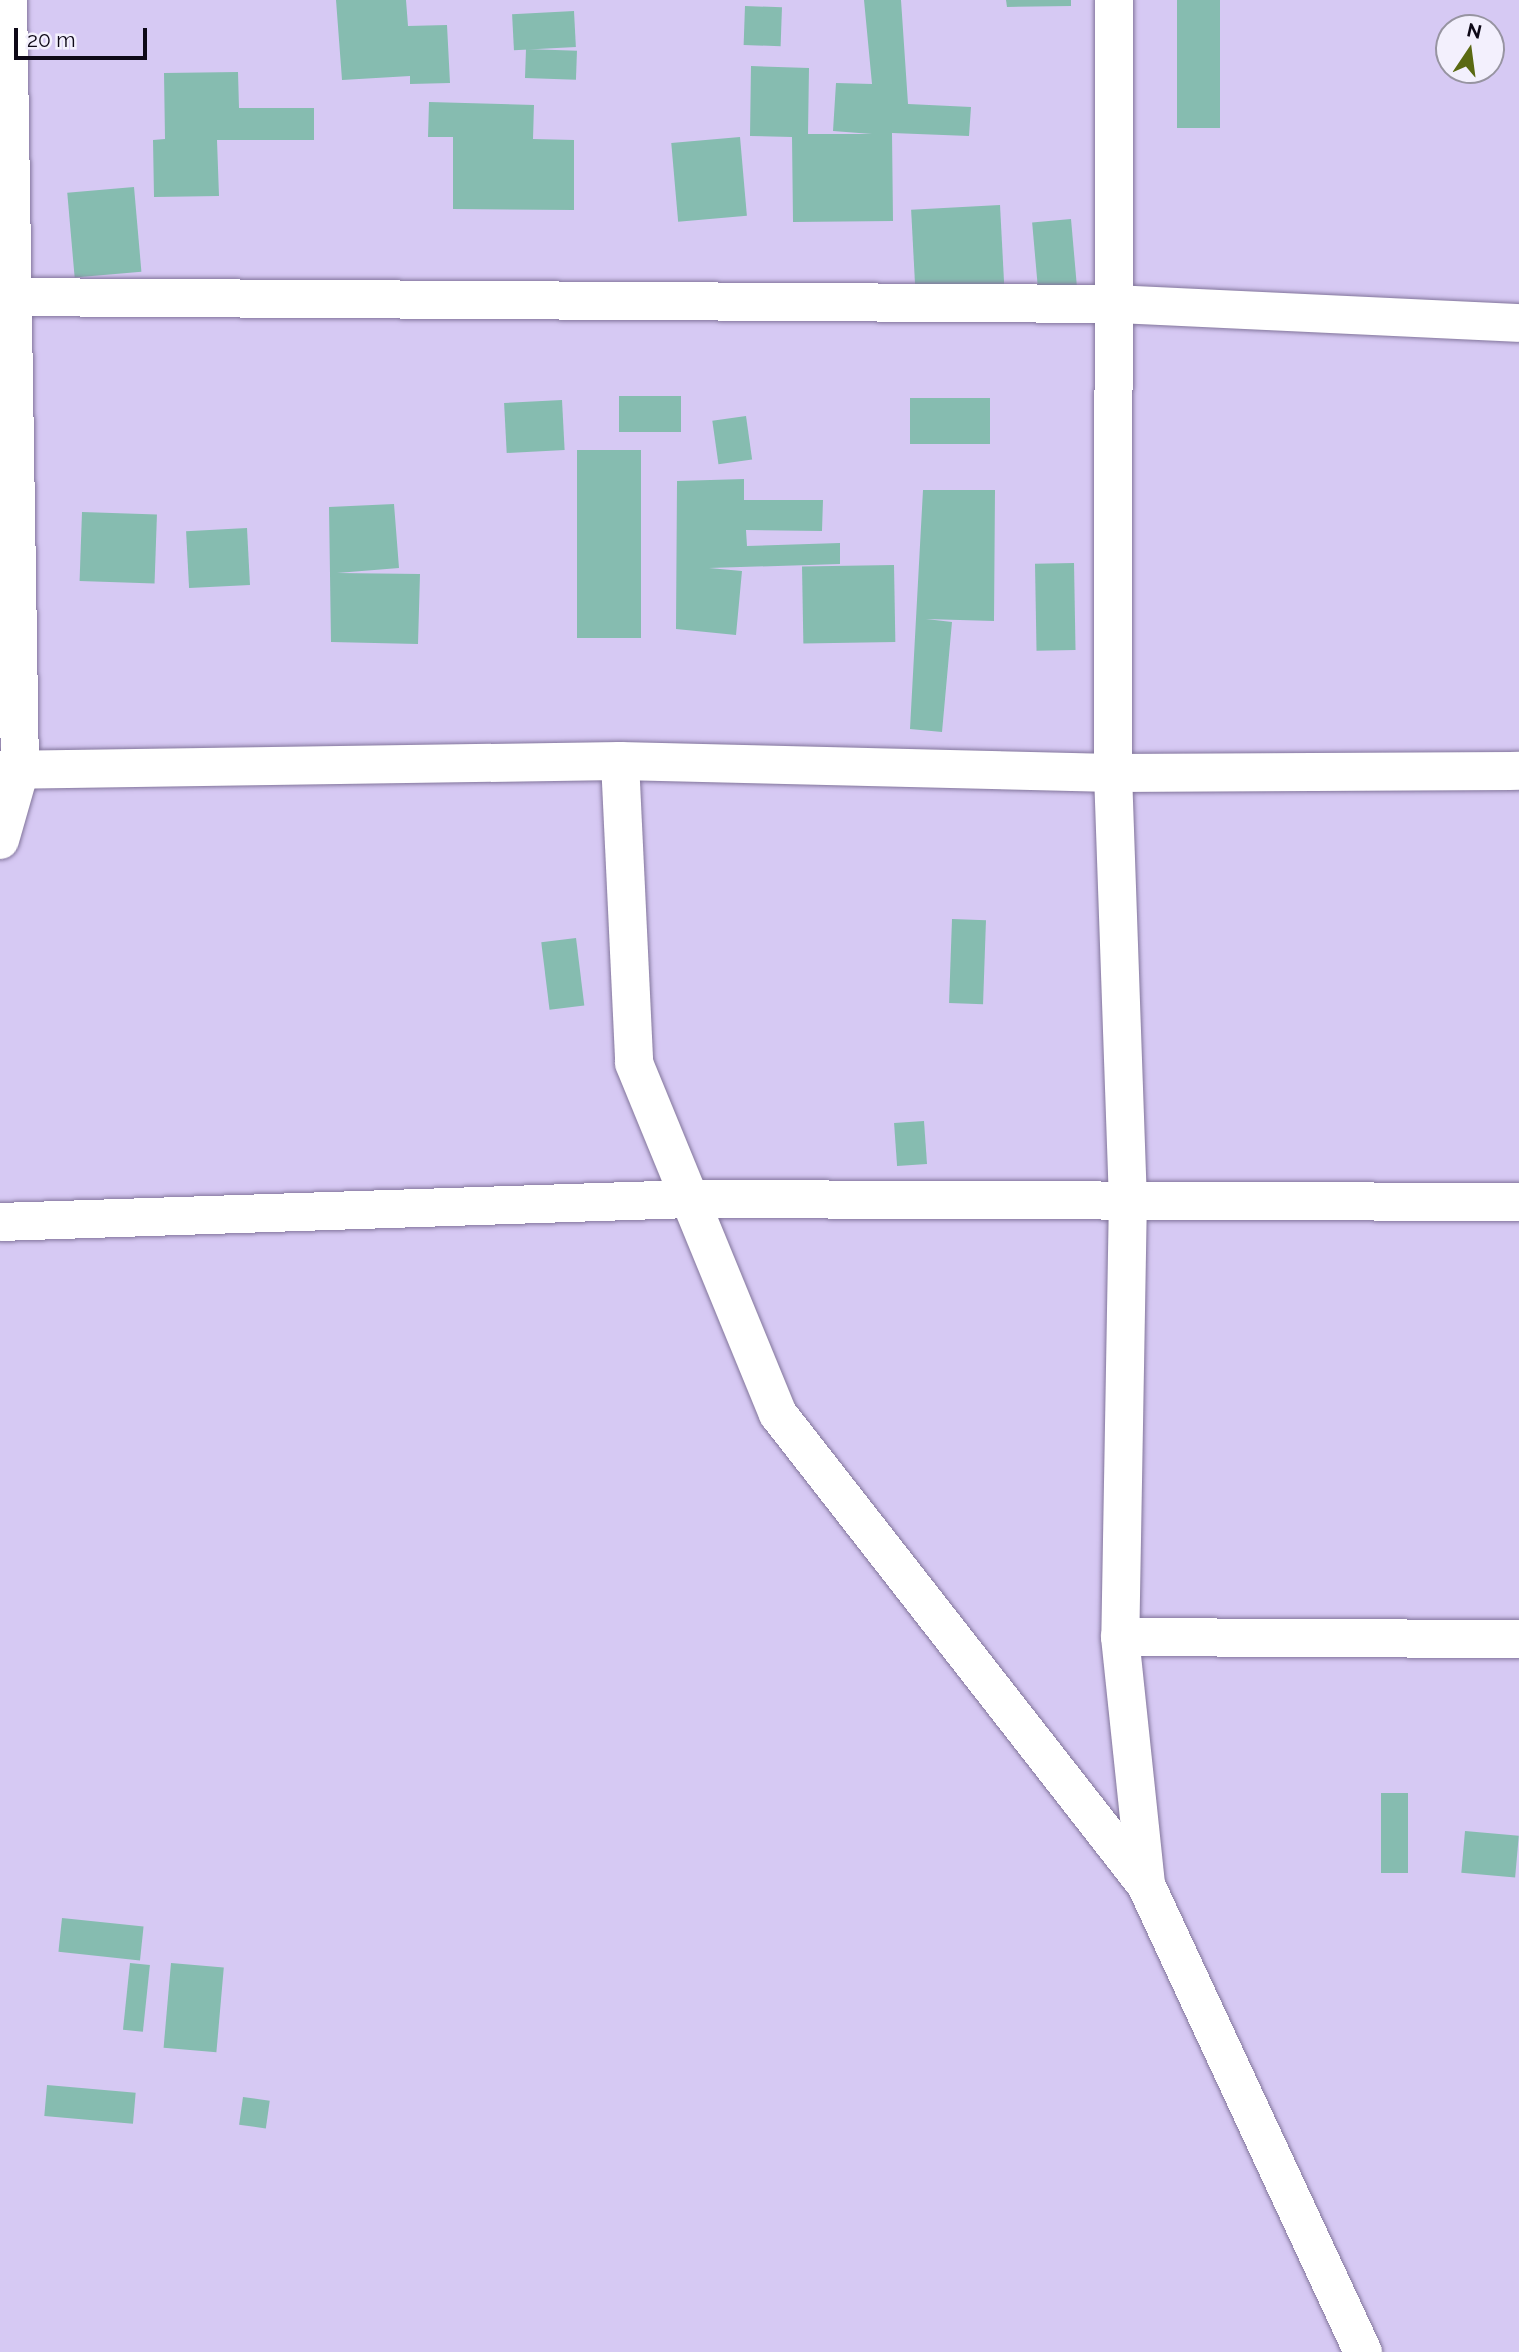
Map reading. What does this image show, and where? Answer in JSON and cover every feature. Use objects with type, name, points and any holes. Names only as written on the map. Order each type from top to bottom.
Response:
[{"type":"street","points":[[0,840],[10,770],[8,0]]},
{"type":"street","points":[[1114,0],[1114,773],[1128,1196],[1120,1637],[1146,1885]]},
{"type":"street","points":[[8,297],[1116,304],[1519,323]]},
{"type":"street","points":[[10,770],[620,761],[1114,773],[1519,771]]},
{"type":"street","points":[[620,761],[634,1063],[778,1414],[1146,1885],[1363,2352]]},
{"type":"street","points":[[0,1222],[690,1199],[1128,1196],[1519,1202]]},
{"type":"street","points":[[1120,1637],[1519,1639]]},
{"type":"building","points":[[336,0],[406,0],[408,26],[447,25],[450,83],[410,84],[410,76],[342,80]]},
{"type":"building","points":[[864,0],[901,0],[908,104],[971,107],[969,136],[892,133],[893,221],[793,222],[792,137],[750,136],[751,66],[809,68],[808,134],[872,134],[833,131],[836,83],[872,84]]},
{"type":"building","points":[[1006,0],[1071,0],[1071,6],[1007,7]]},
{"type":"building","points":[[1177,0],[1220,0],[1220,128],[1177,128]]},
{"type":"building","points":[[745,6],[782,7],[781,46],[744,45]]},
{"type":"building","points":[[574,11],[576,47],[514,50],[512,14]]},
{"type":"building","points":[[526,49],[577,51],[576,80],[525,78]]},
{"type":"building","points":[[238,72],[239,108],[314,108],[314,140],[217,140],[219,196],[154,197],[153,140],[165,139],[164,73]]},
{"type":"building","points":[[429,102],[534,105],[533,139],[574,140],[574,210],[453,209],[453,137],[428,137]]},
{"type":"building","points":[[740,137],[747,216],[678,222],[671,143]]},
{"type":"building","points":[[134,187],[141,272],[75,278],[67,193]]},
{"type":"building","points":[[1000,205],[1005,293],[916,298],[911,210]]},
{"type":"building","points":[[1071,219],[1078,295],[1039,298],[1032,222]]},
{"type":"building","points":[[619,396],[681,396],[681,432],[619,432]]},
{"type":"building","points":[[910,398],[990,398],[990,444],[910,444]]},
{"type":"building","points":[[562,400],[565,450],[507,453],[504,403]]},
{"type":"building","points":[[746,416],[752,460],[718,464],[712,421]]},
{"type":"building","points":[[577,450],[641,450],[641,638],[577,638]]},
{"type":"building","points":[[744,479],[744,500],[823,500],[822,531],[746,530],[747,546],[840,543],[840,564],[709,568],[742,571],[736,635],[676,629],[677,481]]},
{"type":"building","points":[[923,490],[995,490],[994,621],[926,619],[952,622],[942,732],[910,729]]},
{"type":"building","points":[[394,504],[399,568],[337,573],[420,574],[418,644],[331,642],[329,507]]},
{"type":"building","points":[[82,512],[157,515],[155,584],[80,581]]},
{"type":"building","points":[[247,528],[250,585],[189,588],[186,531]]},
{"type":"building","points":[[1074,563],[1076,650],[1037,651],[1035,564]]},
{"type":"building","points":[[894,565],[895,642],[803,644],[802,567]]},
{"type":"building","points":[[952,919],[986,920],[983,1004],[949,1003]]},
{"type":"building","points":[[576,938],[584,1005],[550,1010],[541,942]]},
{"type":"building","points":[[924,1121],[927,1164],[897,1166],[894,1123]]},
{"type":"building","points":[[1381,1793],[1408,1793],[1408,1873],[1381,1873]]},
{"type":"building","points":[[1465,1831],[1519,1836],[1515,1878],[1461,1873]]},
{"type":"building","points":[[62,1918],[144,1927],[140,1960],[58,1952]]},
{"type":"building","points":[[130,1963],[150,1965],[143,2032],[123,2030]]},
{"type":"building","points":[[171,1963],[224,1968],[216,2052],[164,2048]]},
{"type":"building","points":[[47,2085],[136,2093],[133,2124],[44,2116]]},
{"type":"building","points":[[243,2097],[270,2101],[266,2128],[239,2125]]}]
